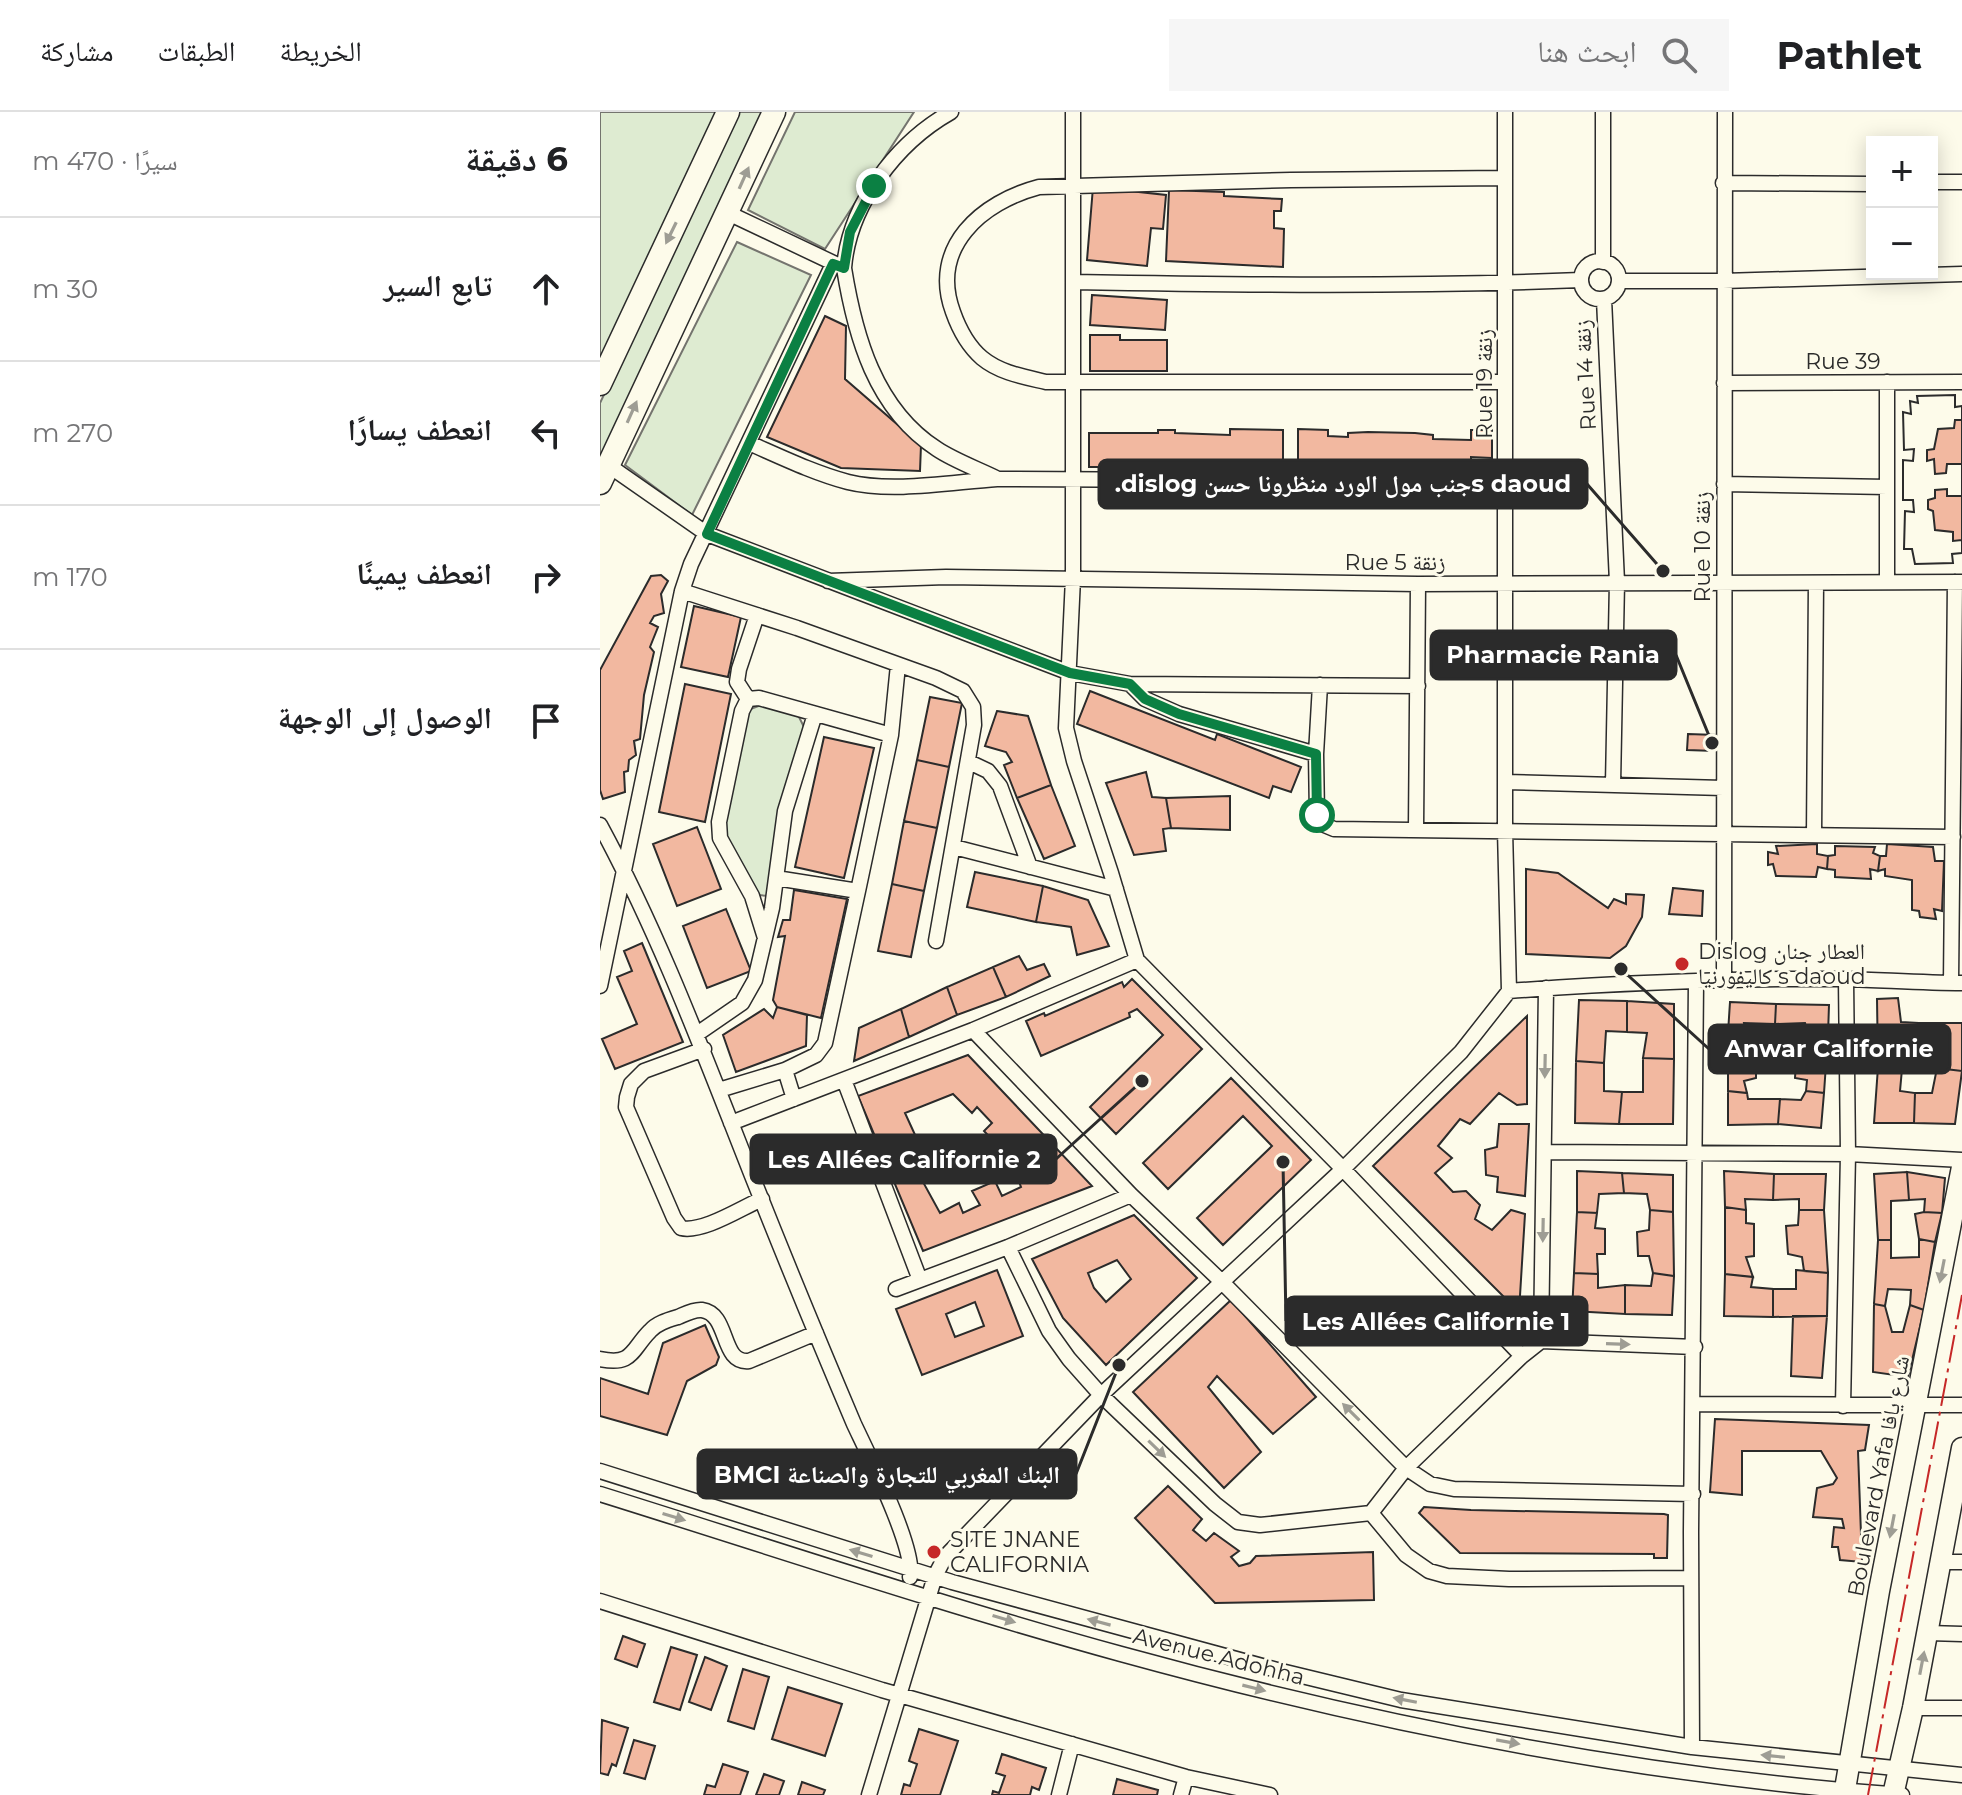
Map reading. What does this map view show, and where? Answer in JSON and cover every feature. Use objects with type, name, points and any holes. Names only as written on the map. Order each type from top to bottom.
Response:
[{"type":"main road","points":[[600,384],[728,112]]},
{"type":"main road","points":[[604,474],[774,112]]},
{"type":"street","points":[[600,986],[682,591],[691,564],[839,266],[850,232],[874,186],[904,149],[951,112]]},
{"type":"street","points":[[1073,112],[1073,578],[1066,728],[1137,960],[1522,1356]]},
{"type":"street","name":"Rue 19 زنقة","points":[[1505,112],[1505,830],[1509,991]]},
{"type":"street","points":[[1603,112],[1603,262]]},
{"type":"street","name":"Rue 10 زنقة","points":[[1724,981],[1725,112]]},
{"type":"street","points":[[1505,178],[1039,187],[1007,197],[962,234],[946,276],[956,322],[983,359],[998,368],[1046,382],[1505,382]]},
{"type":"street","points":[[1938,182],[1962,182]]},
{"type":"street","points":[[1723,183],[1866,184]]},
{"type":"street","points":[[728,213],[839,266],[865,357],[892,405],[937,449],[998,479]]},
{"type":"street","points":[[1603,262],[1613,266],[1619,281],[1613,295],[1604,299],[1588,295],[1581,280],[1588,266],[1603,262]]},
{"type":"street","points":[[1619,281],[1962,274]]},
{"type":"street","points":[[1073,282],[1506,284],[1581,280]]},
{"type":"street","name":"Rue 14 زنقة","points":[[1604,299],[1617,582],[1613,784]]},
{"type":"street","points":[[1887,382],[1887,582]]},
{"type":"street","name":"Rue 39","points":[[1724,383],[1962,382]]},
{"type":"street","points":[[749,443],[825,475],[850,482],[888,485],[998,479],[1506,482]]},
{"type":"street","points":[[604,474],[707,534],[1070,673],[1130,684],[1418,686]]},
{"type":"street","points":[[1724,484],[1887,487]]},
{"type":"street","name":"Rue 5 زنقة","points":[[828,581],[946,577],[1418,584],[1958,582]]},
{"type":"street","points":[[869,1795],[935,1576],[945,1557],[1101,1395],[1343,1169],[1461,1052],[1509,991],[1724,981],[1846,979],[1956,983],[1953,837],[1958,582]]},
{"type":"street","points":[[1814,835],[1816,583]]},
{"type":"street","points":[[1416,830],[1418,584]]},
{"type":"street","points":[[682,591],[898,665],[963,691],[973,707],[974,725],[936,941]]},
{"type":"street","points":[[748,699],[737,682],[757,615]]},
{"type":"street","points":[[719,1090],[785,1070],[816,1055],[825,1043],[891,735],[898,665]]},
{"type":"street","points":[[1130,684],[1145,699],[1179,714],[1316,754]]},
{"type":"street","points":[[1320,685],[1316,754],[1317,815],[1322,824],[1334,829],[1953,837]]},
{"type":"street","points":[[748,699],[759,698],[891,735]]},
{"type":"street","points":[[748,699],[742,711],[719,822],[720,838],[752,896],[765,938]]},
{"type":"street","points":[[697,1034],[742,1003],[755,980],[776,878],[785,811],[815,714]]},
{"type":"street","points":[[969,762],[988,771],[1000,786],[1030,867]]},
{"type":"street","points":[[1505,782],[1723,788]]},
{"type":"street","points":[[600,825],[625,868],[704,1049],[816,1333],[899,1526],[912,1569],[908,1590]]},
{"type":"street","points":[[954,847],[1116,889]]},
{"type":"street","points":[[776,878],[858,891]]},
{"type":"street","points":[[731,1123],[973,1030],[1137,960]]},
{"type":"street","points":[[1843,1406],[1848,1154],[1846,979]]},
{"type":"street","points":[[1692,1747],[1696,982]]},
{"type":"street","points":[[1541,1341],[1546,988]]},
{"type":"street","points":[[973,1030],[1131,1195],[1406,1468],[1430,1484],[1454,1489],[1693,1494]]},
{"type":"street","points":[[704,1049],[644,1071],[631,1084],[626,1107],[681,1228],[690,1230],[702,1227],[762,1199]]},
{"type":"street","points":[[785,1070],[794,1099]]},
{"type":"street","points":[[844,1080],[920,1280]]},
{"type":"street","points":[[1544,1152],[1848,1154],[1962,1160]]},
{"type":"street","name":"Boulevard Yafa شارع يافا","points":[[1844,1793],[1879,1591],[1962,1167]]},
{"type":"street","points":[[896,1289],[1008,1247],[1131,1195]]},
{"type":"street","points":[[1008,1247],[1049,1331],[1069,1359],[1101,1395],[1215,1504],[1238,1522],[1260,1525],[1371,1513],[1406,1468],[1541,1341],[1695,1347]]},
{"type":"street","points":[[600,1359],[615,1361],[629,1357],[655,1327],[697,1310],[707,1311],[716,1319],[734,1357],[740,1361],[749,1361],[816,1333]]},
{"type":"street","points":[[1694,1404],[1962,1405]]},
{"type":"street","points":[[1894,1795],[1928,1633],[1952,1562],[1962,1448]]},
{"type":"street","points":[[600,1471],[935,1576],[1266,1667],[1401,1700],[1692,1747],[1962,1775]]},
{"type":"street","name":"Avenue Adohha","points":[[600,1494],[1120,1654],[1397,1722],[1651,1765],[1844,1793],[1903,1795]]},
{"type":"street","points":[[1371,1513],[1406,1555],[1429,1571],[1447,1576],[1509,1579],[1691,1578]]},
{"type":"street","points":[[600,1601],[900,1695],[1186,1777],[1270,1795]]},
{"type":"street","points":[[1928,1633],[1962,1634]]},
{"type":"street","points":[[1913,1708],[1962,1708]]},
{"type":"street","points":[[1059,1795],[1072,1744]]},
{"type":"street","points":[[1181,1795],[1186,1777]]},
{"type":"green space","points":[[600,112],[721,112],[600,367]]},
{"type":"green space","points":[[738,112],[764,112],[600,461],[600,403]]},
{"type":"green space","points":[[795,112],[914,112],[825,249],[748,210]]},
{"type":"green space","points":[[737,242],[811,275],[692,515],[625,465]]},
{"type":"green space","points":[[761,705],[798,715],[804,727],[769,896],[757,895],[725,837],[724,823],[748,710]]},
{"type":"building","points":[[1093,187],[1166,195],[1163,229],[1151,228],[1147,266],[1087,260]]},
{"type":"building","points":[[1169,190],[1282,199],[1281,211],[1274,211],[1274,228],[1284,229],[1283,267],[1166,261]]},
{"type":"building","points":[[1092,295],[1167,300],[1165,330],[1090,325]]},
{"type":"building","points":[[825,316],[846,326],[845,379],[921,445],[920,471],[841,468],[767,437]]},
{"type":"building","points":[[1090,335],[1120,335],[1120,340],[1167,340],[1167,371],[1090,371]]},
{"type":"building","points":[[1955,395],[1955,407],[1962,406],[1962,420],[1955,420],[1954,428],[1938,429],[1934,449],[1927,450],[1927,461],[1934,459],[1935,474],[1946,473],[1947,464],[1962,464],[1962,496],[1947,496],[1947,489],[1935,490],[1935,498],[1928,500],[1928,509],[1933,511],[1935,530],[1953,532],[1953,541],[1962,540],[1962,553],[1952,554],[1953,563],[1915,564],[1912,549],[1904,549],[1905,511],[1914,512],[1913,500],[1903,500],[1903,460],[1913,461],[1914,449],[1904,450],[1903,412],[1911,414],[1910,401],[1918,403],[1917,396]]},
{"type":"building","points":[[1955,395],[1955,407],[1962,406],[1962,553],[1952,554],[1953,563],[1915,564],[1912,549],[1904,549],[1905,511],[1914,512],[1913,500],[1903,500],[1903,460],[1913,461],[1914,449],[1904,450],[1903,412],[1911,414],[1910,401],[1918,403],[1917,396]]},
{"type":"building","points":[[1230,429],[1283,430],[1283,467],[1089,467],[1089,433],[1158,433],[1158,430],[1175,430],[1175,433],[1230,435]]},
{"type":"building","points":[[1298,429],[1328,430],[1328,436],[1348,437],[1348,433],[1368,432],[1415,433],[1433,435],[1433,439],[1471,440],[1471,430],[1492,430],[1492,458],[1471,457],[1471,467],[1298,463]]},
{"type":"building","points":[[661,575],[668,581],[661,594],[664,613],[654,616],[650,623],[658,627],[650,647],[654,652],[644,695],[640,739],[634,741],[636,755],[629,760],[628,771],[624,772],[625,792],[603,799],[600,790],[600,670],[651,576]]},
{"type":"building","points":[[694,606],[741,617],[728,677],[681,667]]},
{"type":"building","points":[[685,684],[731,694],[705,822],[659,812]]},
{"type":"building","points":[[1090,691],[1215,740],[1217,734],[1301,767],[1291,792],[1273,786],[1269,798],[1077,724]]},
{"type":"building","points":[[930,697],[962,703],[949,767],[917,760]]},
{"type":"building","points":[[997,711],[1028,716],[1051,785],[1017,798],[1004,765],[1012,762],[1006,752],[985,746]]},
{"type":"building","points":[[1688,734],[1716,735],[1715,751],[1687,750]]},
{"type":"building","points":[[824,737],[874,748],[844,878],[795,867]]},
{"type":"building","points":[[917,760],[949,767],[937,828],[904,821]]},
{"type":"building","points":[[1146,772],[1152,797],[1166,798],[1171,828],[1163,829],[1166,851],[1134,855],[1106,783]]},
{"type":"building","points":[[1051,785],[1075,846],[1044,859],[1017,798]]},
{"type":"building","points":[[1230,796],[1230,830],[1171,828],[1166,798]]},
{"type":"building","points":[[904,821],[937,828],[924,891],[892,884]]},
{"type":"building","points":[[697,827],[721,889],[677,906],[653,844]]},
{"type":"building","points":[[1817,844],[1817,854],[1828,856],[1827,869],[1818,867],[1816,877],[1776,876],[1773,864],[1768,865],[1768,852],[1778,854],[1776,846]]},
{"type":"building","points":[[1887,844],[1933,847],[1935,861],[1944,861],[1942,911],[1934,909],[1936,919],[1920,917],[1919,911],[1912,910],[1912,880],[1885,876],[1885,869],[1878,871],[1880,856],[1886,856]]},
{"type":"building","points":[[1835,846],[1875,847],[1873,853],[1880,856],[1878,871],[1870,869],[1871,879],[1835,877],[1835,870],[1827,869],[1828,856],[1835,855]]},
{"type":"building","points":[[1526,869],[1558,873],[1608,908],[1614,899],[1626,904],[1626,894],[1644,895],[1642,917],[1626,946],[1610,958],[1526,954]]},
{"type":"building","points":[[975,872],[1043,886],[1036,922],[967,907]]},
{"type":"building","points":[[892,884],[924,891],[911,957],[878,951]]},
{"type":"building","points":[[1043,886],[1088,900],[1109,946],[1077,955],[1071,927],[1036,922]]},
{"type":"building","points":[[1673,888],[1703,891],[1702,916],[1669,914]]},
{"type":"building","points":[[794,890],[847,899],[821,1018],[777,1007],[773,1000],[785,936],[778,937],[783,920],[790,920]]},
{"type":"building","points":[[726,909],[751,971],[707,988],[683,926]]},
{"type":"building","points":[[642,943],[683,1042],[615,1069],[602,1039],[637,1024],[617,977],[632,971],[624,951]]},
{"type":"building","points":[[1019,956],[1027,970],[1044,964],[1050,976],[1006,997],[993,967]]},
{"type":"building","points":[[993,967],[1006,997],[957,1015],[947,987]]},
{"type":"building","points":[[1132,979],[1202,1049],[1116,1134],[1090,1107],[1163,1035],[1137,1009],[1129,1013],[1130,1017],[1041,1056],[1026,1021],[1044,1013],[1045,1016],[1122,982],[1124,987]]},
{"type":"building","points":[[947,987],[957,1015],[909,1037],[901,1009]]},
{"type":"building","points":[[1898,998],[1901,1022],[1918,1023],[1920,1047],[1898,1049],[1902,1069],[1878,1067],[1877,999]]},
{"type":"building","points":[[1579,1000],[1627,1001],[1627,1032],[1606,1031],[1604,1063],[1576,1061]]},
{"type":"building","points":[[1627,1001],[1674,1004],[1674,1059],[1643,1058],[1647,1033],[1627,1032]]},
{"type":"building","points":[[1730,1002],[1776,1004],[1775,1024],[1744,1023],[1746,1033],[1728,1033]]},
{"type":"building","points":[[1776,1004],[1829,1005],[1828,1035],[1808,1033],[1805,1023],[1775,1024]]},
{"type":"building","points":[[777,1007],[807,1015],[806,1046],[736,1072],[723,1035],[764,1009],[773,1018]]},
{"type":"building","points":[[901,1009],[909,1037],[854,1061],[859,1028]]},
{"type":"building","points":[[1527,1016],[1527,1104],[1517,1105],[1499,1093],[1470,1124],[1460,1119],[1438,1146],[1452,1158],[1435,1173],[1453,1192],[1466,1191],[1480,1205],[1475,1219],[1492,1230],[1511,1210],[1525,1214],[1519,1312],[1373,1166]]},
{"type":"building","points":[[1918,1023],[1962,1023],[1962,1071],[1937,1068],[1937,1047],[1920,1047]]},
{"type":"building","points":[[1728,1033],[1746,1033],[1743,1049],[1756,1048],[1756,1078],[1744,1081],[1747,1093],[1728,1091]]},
{"type":"building","points":[[1808,1033],[1828,1035],[1824,1093],[1806,1091],[1807,1080],[1795,1078],[1797,1046],[1808,1046]]},
{"type":"building","points":[[968,1055],[1092,1186],[923,1251],[858,1096]],"holes":[[[953,1094],[972,1113],[977,1107],[992,1123],[984,1131],[998,1146],[1008,1138],[1040,1170],[1018,1179],[1021,1187],[1002,1196],[995,1181],[972,1191],[980,1205],[963,1213],[959,1203],[940,1213],[923,1182],[936,1175],[927,1156],[915,1161],[904,1141],[916,1137],[905,1113]]]},
{"type":"building","points":[[1643,1058],[1674,1059],[1673,1124],[1619,1124],[1622,1092],[1643,1092]]},
{"type":"building","points":[[1576,1061],[1604,1063],[1604,1091],[1622,1092],[1619,1124],[1575,1123]]},
{"type":"building","points":[[1878,1067],[1902,1069],[1900,1091],[1915,1093],[1914,1123],[1874,1123]]},
{"type":"building","points":[[1937,1068],[1962,1071],[1955,1124],[1914,1123],[1915,1093],[1932,1093]]},
{"type":"building","points":[[1231,1078],[1311,1160],[1223,1245],[1197,1218],[1272,1146],[1243,1116],[1168,1189],[1143,1163]]},
{"type":"building","points":[[1728,1091],[1747,1093],[1748,1099],[1780,1099],[1778,1124],[1728,1125]]},
{"type":"building","points":[[1806,1091],[1824,1093],[1821,1128],[1778,1124],[1780,1099],[1801,1100]]},
{"type":"building","points":[[1499,1124],[1529,1124],[1525,1196],[1497,1192],[1498,1177],[1486,1175],[1485,1150],[1497,1147]]},
{"type":"building","points":[[1577,1171],[1622,1173],[1624,1193],[1599,1194],[1597,1213],[1577,1212]]},
{"type":"building","points":[[1724,1171],[1774,1174],[1773,1200],[1745,1199],[1746,1210],[1725,1207]]},
{"type":"building","points":[[1907,1172],[1945,1178],[1942,1213],[1924,1212],[1925,1199],[1909,1200]]},
{"type":"building","points":[[1907,1172],[1909,1200],[1891,1201],[1891,1240],[1878,1240],[1874,1174]]},
{"type":"building","points":[[1622,1173],[1673,1175],[1673,1212],[1650,1210],[1647,1194],[1624,1193]]},
{"type":"building","points":[[1774,1174],[1826,1174],[1824,1210],[1799,1210],[1799,1199],[1773,1200]]},
{"type":"building","points":[[1725,1207],[1746,1210],[1746,1223],[1754,1224],[1754,1256],[1746,1257],[1753,1277],[1725,1274]]},
{"type":"building","points":[[1650,1210],[1673,1212],[1674,1276],[1653,1273],[1649,1256],[1638,1256],[1637,1232],[1649,1230]]},
{"type":"building","points":[[1799,1210],[1824,1210],[1828,1273],[1804,1271],[1802,1257],[1788,1254],[1786,1226],[1798,1225]]},
{"type":"building","points":[[1577,1212],[1597,1213],[1595,1228],[1605,1229],[1605,1254],[1597,1254],[1598,1274],[1574,1273]]},
{"type":"building","points":[[1942,1213],[1935,1242],[1919,1239],[1915,1214]]},
{"type":"building","points":[[1134,1215],[1197,1278],[1106,1365],[1063,1318],[1032,1259]],"holes":[[[1117,1260],[1131,1279],[1106,1302],[1094,1288],[1088,1273]]]},
{"type":"building","points":[[1919,1239],[1935,1242],[1924,1310],[1910,1305],[1911,1290],[1888,1289],[1885,1306],[1874,1304],[1878,1240],[1891,1240],[1891,1258],[1919,1257]]},
{"type":"building","points":[[997,1270],[1023,1336],[922,1375],[896,1309]],"holes":[[[975,1302],[984,1326],[955,1337],[946,1314]]]},
{"type":"building","points":[[1796,1270],[1828,1273],[1827,1316],[1773,1317],[1773,1289],[1796,1289]]},
{"type":"building","points":[[1574,1273],[1598,1274],[1598,1288],[1625,1285],[1625,1314],[1572,1311]]},
{"type":"building","points":[[1653,1273],[1674,1276],[1672,1315],[1625,1314],[1625,1285],[1651,1286]]},
{"type":"building","points":[[1725,1274],[1753,1277],[1751,1287],[1773,1289],[1773,1317],[1724,1316]]},
{"type":"building","points":[[1231,1300],[1316,1397],[1273,1434],[1217,1376],[1208,1387],[1261,1452],[1224,1488],[1133,1392]]},
{"type":"building","points":[[1874,1304],[1885,1306],[1892,1332],[1903,1332],[1910,1305],[1924,1310],[1908,1377],[1873,1372]]},
{"type":"building","points":[[1793,1316],[1827,1316],[1822,1378],[1791,1376]]},
{"type":"building","points":[[705,1325],[719,1357],[716,1365],[687,1381],[667,1435],[600,1416],[600,1378],[648,1394],[663,1343]]},
{"type":"building","points":[[1715,1419],[1869,1425],[1865,1450],[1858,1451],[1862,1562],[1840,1560],[1838,1547],[1832,1547],[1834,1527],[1844,1528],[1842,1519],[1813,1517],[1817,1488],[1833,1484],[1837,1478],[1821,1451],[1742,1451],[1742,1495],[1710,1492]]},
{"type":"building","points":[[1168,1486],[1202,1519],[1193,1530],[1206,1541],[1214,1533],[1239,1551],[1231,1557],[1239,1566],[1250,1563],[1256,1556],[1373,1552],[1374,1600],[1215,1603],[1135,1518]]},
{"type":"building","points":[[1424,1507],[1664,1514],[1668,1515],[1667,1558],[1654,1558],[1654,1554],[1460,1553],[1419,1513]]},
{"type":"building","points":[[623,1636],[645,1644],[637,1667],[615,1659]]},
{"type":"building","points":[[671,1647],[697,1655],[680,1710],[654,1702]]},
{"type":"building","points":[[705,1657],[727,1666],[711,1710],[689,1702]]},
{"type":"building","points":[[743,1669],[769,1677],[754,1729],[728,1721]]},
{"type":"building","points":[[788,1687],[842,1704],[825,1756],[772,1739]]},
{"type":"building","points":[[602,1720],[628,1728],[616,1766],[612,1764],[608,1775],[600,1773]]},
{"type":"building","points":[[919,1729],[958,1741],[940,1795],[901,1795],[904,1784],[910,1786],[917,1764],[909,1761]]},
{"type":"building","points":[[634,1740],[655,1746],[645,1779],[624,1773]]},
{"type":"building","points":[[1002,1754],[1046,1768],[1039,1790],[1032,1787],[1030,1795],[992,1795],[993,1791],[999,1793],[1005,1776],[996,1773]]},
{"type":"building","points":[[723,1764],[748,1772],[740,1795],[704,1795],[707,1785],[715,1787]]},
{"type":"building","points":[[764,1774],[784,1781],[779,1795],[756,1795]]},
{"type":"building","points":[[1117,1779],[1158,1790],[1157,1795],[1113,1795]]},
{"type":"building","points":[[802,1782],[825,1790],[823,1795],[798,1795]]},
{"type":"power","points":[[1868,1795],[1962,1295]]},
{"type":"place","name":".dislog جنب مول الورد منظرونا حسنs daoud","points":[[1663,571]]},
{"type":"place","name":"Pharmacie Rania","points":[[1712,743]]},
{"type":"place","name":"Dislog العطار جنان كاليفورنيا s daoud","points":[[1682,964]]},
{"type":"place","name":"Anwar Californie","points":[[1621,969]]},
{"type":"place","name":"Les Allées Californie 2","points":[[1142,1081]]},
{"type":"place","name":"Les Allées Californie 1","points":[[1283,1162]]},
{"type":"place","name":"BMCI البنك المغربي للتجارة والصناعة","points":[[1119,1365]]},
{"type":"place","name":"SITE JNANE CALIFORNIA","points":[[934,1552]]},
{"type":"route","points":[[874,186],[850,232],[844,268],[833,264],[707,534],[1070,673],[1130,684],[1145,699],[1179,714],[1316,754],[1317,815]]}]
